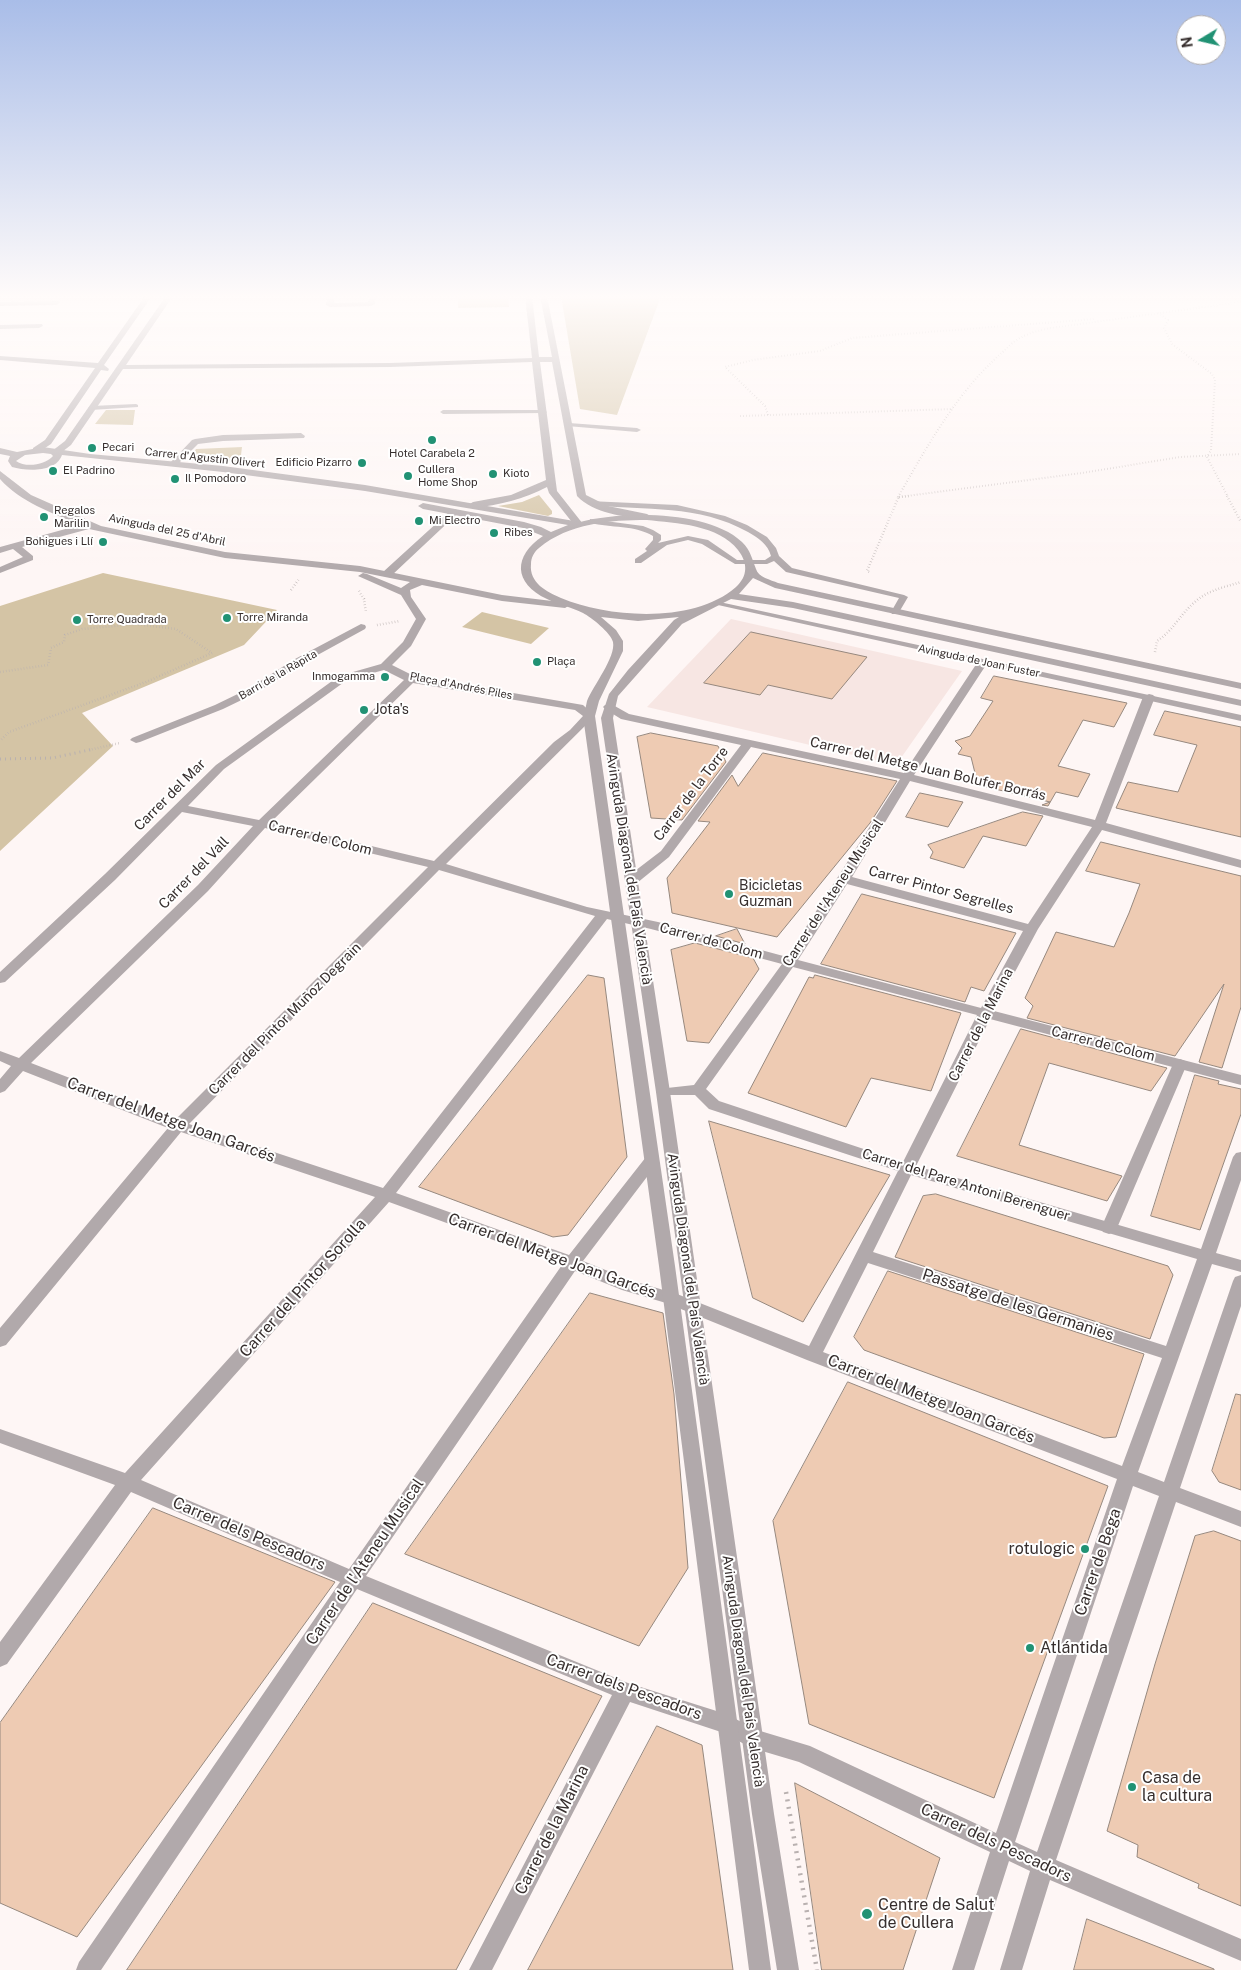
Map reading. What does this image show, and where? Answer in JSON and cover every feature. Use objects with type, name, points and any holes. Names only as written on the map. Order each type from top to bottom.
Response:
[{"type":"street","points":[[0,451],[17,455],[36,450],[48,442],[85,388]]},
{"type":"street","points":[[36,450],[54,457],[68,443],[105,388]]},
{"type":"street","points":[[540,388],[552,491],[578,524]]},
{"type":"street","points":[[562,388],[582,496],[592,503],[612,510],[647,517],[678,520],[721,533],[744,549],[751,567],[760,579],[775,585],[895,612],[1241,686]]},
{"type":"street","points":[[173,464],[195,442],[223,438],[301,436]]},
{"type":"street","points":[[17,455],[12,461],[18,466]]},
{"type":"street","name":"Carrer d'Agustin Olivert","points":[[18,466],[40,466],[54,457],[90,457],[223,469],[317,483]]},
{"type":"street","points":[[0,467],[18,466]]},
{"type":"street","name":"Avinguda del 25 d'Abril","points":[[0,474],[8,484],[22,493],[88,526],[225,555],[386,574],[502,598],[565,605]]},
{"type":"street","points":[[473,505],[523,496],[552,480]]},
{"type":"street","points":[[317,483],[365,488],[578,524]]},
{"type":"street","points":[[317,483],[358,494],[524,525],[549,535]]},
{"type":"street","points":[[386,574],[454,512]]},
{"type":"street","points":[[647,517],[593,521],[578,524],[549,535],[532,548],[528,556],[525,563],[528,578],[542,593],[565,605],[610,615],[651,616],[682,613],[711,605]]},
{"type":"street","points":[[0,550],[88,526]]},
{"type":"street","points":[[0,570],[30,558],[16,546]]},
{"type":"street","points":[[609,707],[613,696],[654,646],[678,622],[730,596],[745,584],[751,567]]},
{"type":"street","name":"Avinguda del 25 d'Abril","points":[[344,568],[406,594]]},
{"type":"street","points":[[385,666],[407,644],[421,618],[406,594],[405,589],[423,582]]},
{"type":"street","name":"Avinguda de Joan Fuster","points":[[730,596],[793,605],[1241,703]]},
{"type":"street","name":"Avinguda Diagonal del País Valencià","points":[[587,611],[611,630],[618,641],[618,651],[593,701],[589,716],[610,917],[652,1161],[760,1970]]},
{"type":"street","name":"Barri de la Ràpita","points":[[136,740],[219,707],[252,691],[299,661],[362,627]]},
{"type":"street","name":"Carrer de l'Ateneu Musical","points":[[698,1090],[790,962],[982,662]]},
{"type":"street","name":"Plaça d'Andrés Piles","points":[[385,666],[410,679],[579,707],[589,716]]},
{"type":"street","name":"Carrer del Mar","points":[[0,979],[110,877],[220,767],[343,678],[385,666]]},
{"type":"street","name":"Carrer del Vall","points":[[0,1088],[21,1064],[203,888],[262,824],[410,679]]},
{"type":"street","name":"Carrer de la Marina","points":[[813,1355],[985,1014],[1031,929],[1098,825],[1149,697]]},
{"type":"street","name":"Avinguda Diagonal del País Valencià","points":[[609,707],[607,718],[612,754],[663,1092],[752,1738],[788,1970]]},
{"type":"street","name":"Carrer del Metge Juan Bolufer Borrás","points":[[609,707],[625,717],[907,777],[1098,825],[1241,864]]},
{"type":"street","name":"Carrer del Pintor Muñoz Degrain","points":[[0,1340],[178,1126],[558,744],[574,732],[589,716]]},
{"type":"street","name":"Carrer de la Torre","points":[[632,880],[666,854],[749,742]]},
{"type":"street","name":"Carrer de Colom","points":[[180,808],[262,824],[438,866],[610,917],[638,921],[1241,1080]]},
{"type":"street","name":"Carrer Pintor Segrelles","points":[[844,879],[1031,929]]},
{"type":"street","name":"Carrer del Pintor Sorolla","points":[[0,1658],[128,1482],[386,1195],[610,917]]},
{"type":"street","name":"Carrer del Metge Joan Garcés","points":[[0,1056],[178,1126],[386,1195],[572,1263],[628,1286],[693,1306],[813,1355],[1241,1518]]},
{"type":"street","points":[[1109,1228],[1180,1064]]},
{"type":"street","points":[[663,1092],[698,1090]]},
{"type":"street","name":"Carrer del Pare Antoni Berenguer","points":[[698,1090],[714,1105],[908,1169],[1241,1266]]},
{"type":"street","name":"Carrer de Bega","points":[[963,1970],[1001,1847],[1128,1475],[1208,1256],[1241,1157]]},
{"type":"street","name":"Carrer de l'Ateneu Musical","points":[[87,1970],[353,1579],[572,1263],[652,1161]]},
{"type":"street","name":"Passatge de les Germanies","points":[[863,1255],[1172,1355]]},
{"type":"street","points":[[1012,1970],[1043,1866],[1241,1281]]},
{"type":"street","name":"Carrer dels Pescadors","points":[[0,1436],[128,1482],[353,1579],[625,1691],[726,1724],[752,1738],[802,1753],[1043,1866],[1241,1950]]},
{"type":"street","name":"Carrer de la Marina","points":[[480,1970],[625,1691]]},
{"type":"lane","points":[[91,408],[136,406]]},
{"type":"lane","points":[[443,412],[544,412]]},
{"type":"lane","points":[[486,412],[515,418]]},
{"type":"lane","points":[[569,425],[637,430]]},
{"type":"lane","points":[[592,503],[612,506],[668,506],[710,513],[738,522],[763,538],[774,549],[775,557],[789,570],[904,597],[895,612]]},
{"type":"lane","points":[[593,521],[619,527],[640,527],[657,535],[657,540],[638,561],[664,543],[688,538],[705,542],[735,562],[751,567],[767,562],[775,557]]},
{"type":"lane","name":"Avinguda de Joan Fuster","points":[[711,605],[1241,718]]},
{"type":"path","points":[[746,388],[765,406],[768,415]]},
{"type":"path","points":[[874,574],[867,571],[899,497],[934,434],[969,388]]},
{"type":"path","points":[[1215,388],[1211,450],[1207,457],[1241,522]]},
{"type":"path","points":[[740,416],[953,409]]},
{"type":"path","points":[[899,497],[1063,476],[1150,460],[1208,454],[1241,454]]},
{"type":"path","points":[[362,627],[367,619],[364,599],[357,586],[369,578]]},
{"type":"path","points":[[1152,667],[1157,641],[1170,633],[1194,602],[1211,591],[1241,582]]},
{"type":"path","points":[[362,627],[421,618]]},
{"type":"path","points":[[0,672],[48,666],[51,648],[64,642],[65,636],[82,629],[106,626],[135,624],[176,629],[212,653],[146,682],[9,732],[0,740]]},
{"type":"path","points":[[0,759],[52,758],[136,740]]},
{"type":"shaded area","points":[[576,388],[627,388],[617,415],[580,409]]},
{"type":"shaded area","points":[[106,410],[135,410],[133,425],[95,424]]},
{"type":"shaded area","points":[[242,447],[240,463],[192,455],[196,449]]},
{"type":"shaded area","points":[[539,495],[552,511],[552,514],[548,516],[498,506],[522,502]]},
{"type":"shaded area","points":[[103,573],[277,610],[244,645],[82,713],[113,746],[0,851],[0,606]]},
{"type":"shaded area","points":[[482,612],[549,628],[531,644],[462,627]]},
{"type":"shaded area","points":[[731,619],[962,671],[896,765],[647,707]]},
{"type":"building","points":[[751,632],[867,657],[832,699],[768,685],[760,695],[704,683]]},
{"type":"building","points":[[994,676],[1127,703],[1114,727],[1083,720],[1058,766],[1090,774],[1078,797],[1056,792],[1048,806],[1042,805],[1050,802],[978,785],[971,757],[958,754],[962,748],[955,741],[970,736],[993,701],[981,698]]},
{"type":"building","points":[[1165,711],[1241,727],[1241,837],[1116,808],[1128,782],[1178,792],[1197,745],[1154,735]]},
{"type":"building","points":[[651,733],[718,746],[726,762],[682,820],[651,818],[637,737]]},
{"type":"building","points":[[763,753],[897,781],[870,823],[777,937],[672,913],[667,878],[710,822],[698,821],[732,775],[738,786]]},
{"type":"building","points":[[920,793],[963,802],[948,827],[906,817]]},
{"type":"building","points":[[1023,812],[1043,816],[1026,846],[983,836],[964,868],[930,858],[933,852],[928,845]]},
{"type":"building","points":[[1101,842],[1241,876],[1241,1007],[1222,1068],[1199,1062],[1224,984],[1175,1056],[1027,1018],[1033,1006],[1025,998],[1056,932],[1114,947],[1129,913],[1140,884],[1086,871]]},
{"type":"building","points":[[862,894],[1016,933],[984,991],[971,987],[965,1002],[821,964]]},
{"type":"building","points":[[737,929],[745,944],[716,936]]},
{"type":"building","points":[[695,943],[753,958],[759,969],[709,1043],[687,1041],[671,950]]},
{"type":"building","points":[[588,975],[604,978],[627,1157],[568,1235],[553,1237],[419,1187]]},
{"type":"building","points":[[815,975],[961,1013],[931,1091],[871,1078],[846,1127],[748,1093],[809,977],[813,978]]},
{"type":"building","points":[[1021,1029],[1167,1068],[1151,1091],[1049,1063],[1019,1145],[1122,1176],[1107,1201],[957,1156]]},
{"type":"building","points":[[1195,1075],[1219,1081],[1218,1084],[1241,1089],[1241,1114],[1200,1230],[1151,1216]]},
{"type":"building","points":[[709,1121],[890,1175],[803,1322],[753,1298]]},
{"type":"building","points":[[936,1194],[1168,1266],[1173,1275],[1150,1339],[895,1257],[923,1196]]},
{"type":"building","points":[[888,1271],[1144,1354],[1116,1437],[1104,1438],[864,1350],[854,1337]]},
{"type":"building","points":[[590,1293],[663,1313],[674,1394],[688,1568],[639,1646],[405,1554]]},
{"type":"building","points":[[848,1382],[1108,1486],[994,1798],[809,1724],[773,1521]]},
{"type":"building","points":[[1236,1394],[1241,1395],[1241,1490],[1219,1482],[1212,1471]]},
{"type":"building","points":[[153,1508],[335,1582],[77,1937],[0,1903],[0,1723]]},
{"type":"building","points":[[1214,1531],[1241,1541],[1241,1906],[1198,1888],[1199,1884],[1137,1857],[1138,1845],[1107,1831],[1155,1664],[1195,1536]]},
{"type":"building","points":[[373,1603],[602,1696],[456,1970],[127,1970]]},
{"type":"building","points":[[657,1726],[702,1745],[733,1970],[528,1970]]},
{"type":"building","name":"Centre de Salut de Cullera","points":[[795,1783],[940,1858],[903,1970],[822,1970]]},
{"type":"building","points":[[1087,1919],[1214,1969],[1214,1970],[1074,1970]]},
{"type":"place","name":"Hotel Carabela 2","points":[[432,440]]},
{"type":"place","name":"Pecari","points":[[92,448]]},
{"type":"place","name":"Edificio Pizarro","points":[[362,463]]},
{"type":"place","name":"El Padrino","points":[[53,471]]},
{"type":"place","name":"Kioto","points":[[493,474]]},
{"type":"place","name":"Cullera Home Shop","points":[[408,476]]},
{"type":"place","name":"Il Pomodoro","points":[[175,479]]},
{"type":"place","name":"Regalos Marilin","points":[[44,517]]},
{"type":"place","name":"Mi Electro","points":[[419,521]]},
{"type":"place","name":"Ribes","points":[[494,533]]},
{"type":"place","name":"Bohigues i Llí","points":[[103,542]]},
{"type":"place","name":"Torre Miranda","points":[[227,618]]},
{"type":"place","name":"Torre Quadrada","points":[[77,620]]},
{"type":"place","name":"Plaça","points":[[537,662]]},
{"type":"place","name":"Inmogamma","points":[[385,677]]},
{"type":"place","name":"Jota's","points":[[364,710]]},
{"type":"place","name":"Bicicletas Guzman","points":[[729,894]]},
{"type":"place","name":"rotulogic","points":[[1085,1549]]},
{"type":"place","name":"Atlántida","points":[[1030,1648]]},
{"type":"place","name":"Casa de la cultura","points":[[1132,1787]]},
{"type":"place","name":"Centre de Salut de Cullera","points":[[867,1914]]}]
